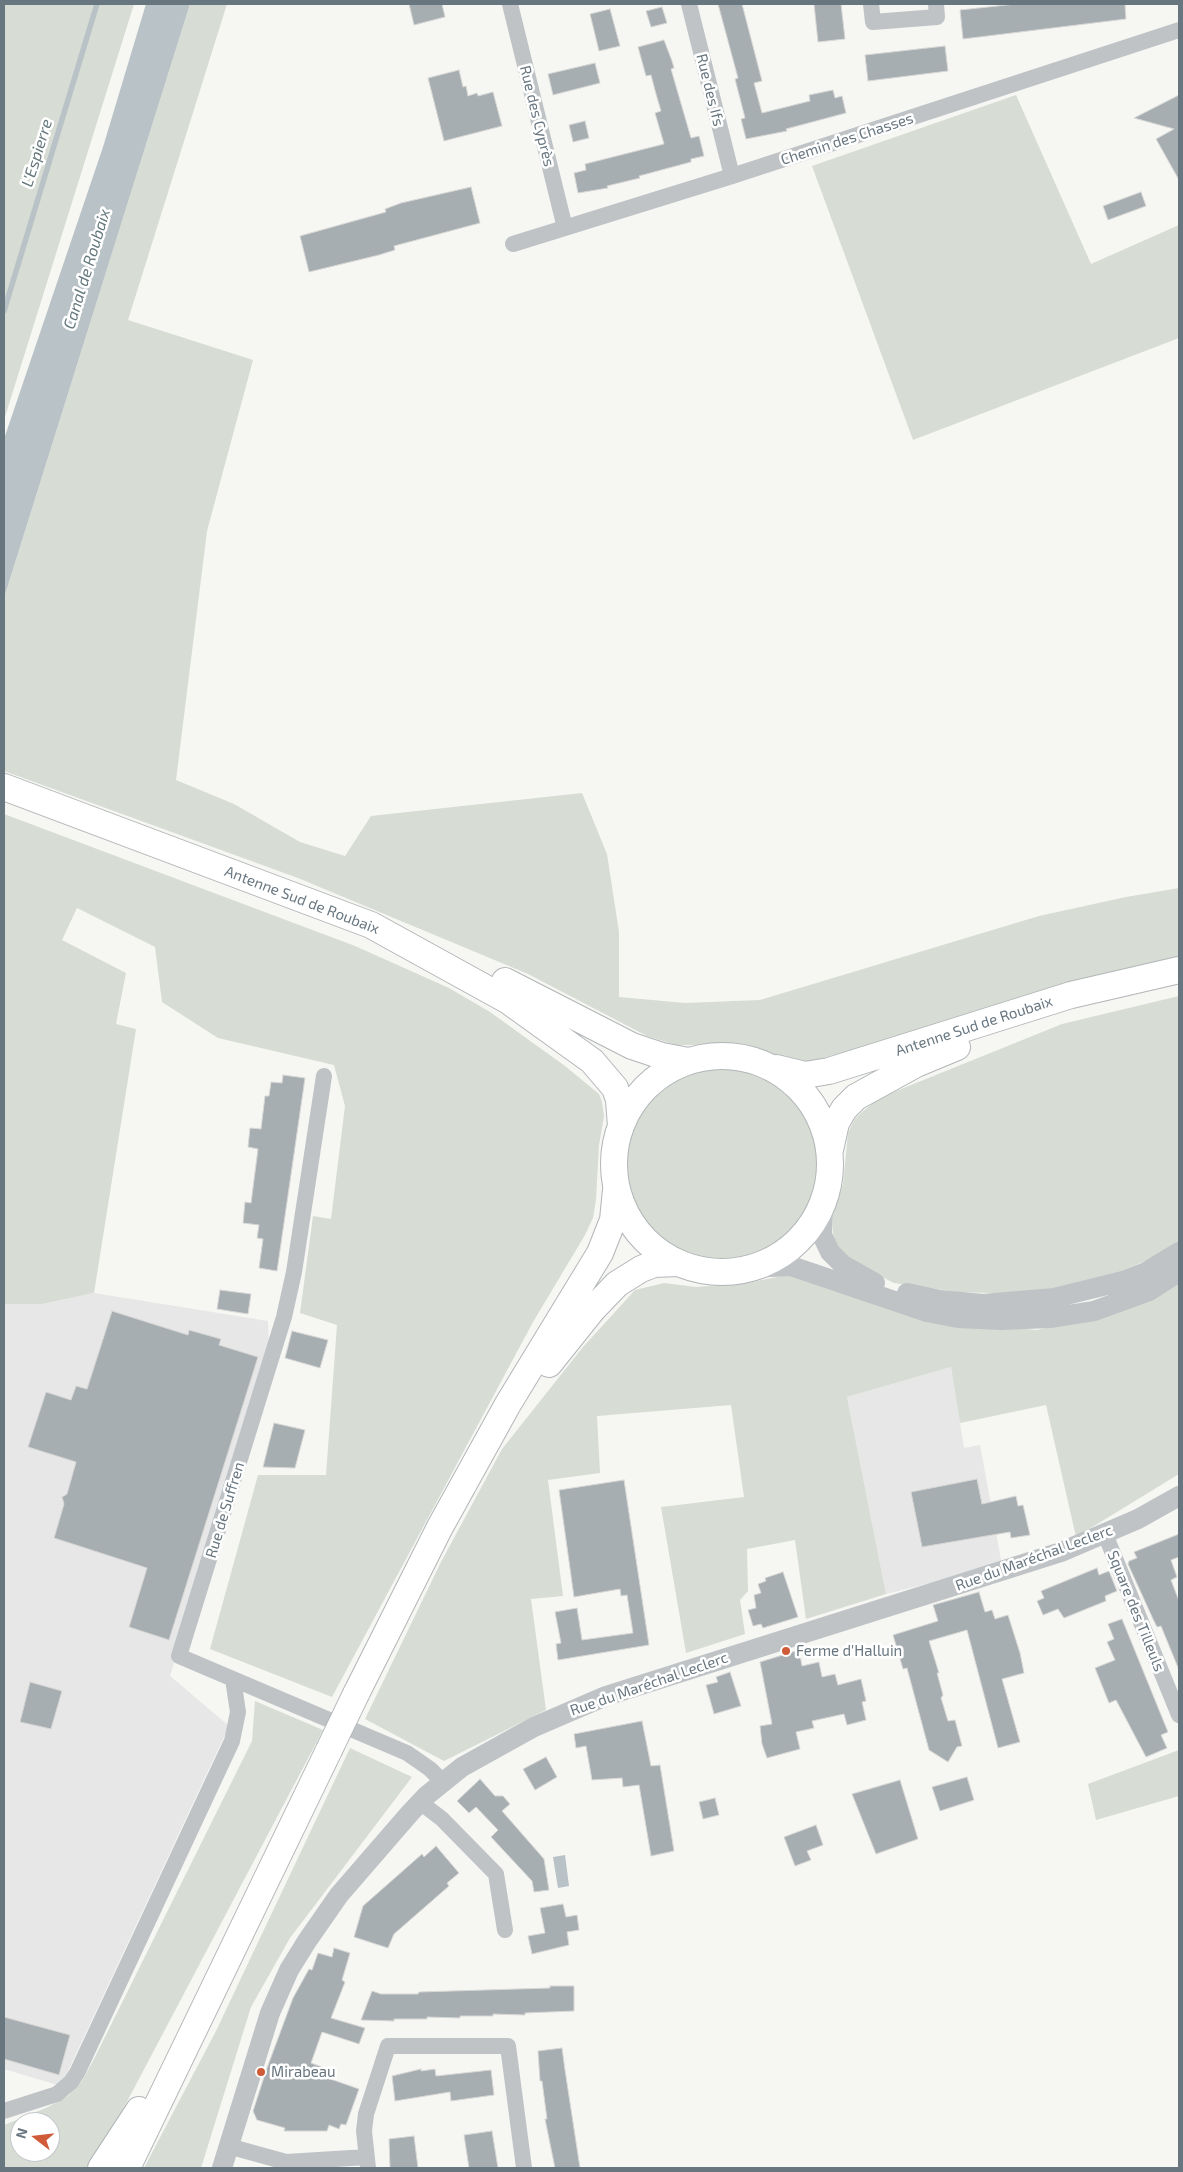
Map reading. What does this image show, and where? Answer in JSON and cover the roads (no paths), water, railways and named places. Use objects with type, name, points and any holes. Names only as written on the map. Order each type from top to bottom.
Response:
[{"type":"highway","name":"Antenne Sud de Roubaix","points":[[7,788],[371,925],[507,1000],[592,1061],[615,1088],[620,1100],[621,1126]]},
{"type":"highway","points":[[371,925],[404,934],[443,951],[632,1046],[662,1056],[688,1061]]},
{"type":"highway","name":"Antenne Sud de Roubaix","points":[[770,1066],[805,1075],[830,1071],[1071,995],[1179,970]]},
{"type":"highway","name":"Antenne Sud de Roubaix","points":[[830,1153],[833,1130],[840,1115],[850,1102],[864,1092],[916,1064],[966,1043],[1030,1020],[1115,997],[1179,983]]},
{"type":"highway","points":[[127,2168],[356,1694],[440,1527],[520,1384],[603,1247],[613,1220],[616,1186],[614,1160],[621,1126],[629,1109],[647,1086],[670,1069],[688,1061],[704,1057],[729,1056],[754,1060],[770,1066],[791,1080],[808,1098],[824,1128],[830,1153],[829,1178],[823,1202],[811,1225],[795,1244],[774,1258],[751,1268],[735,1272],[710,1272],[678,1263],[660,1253],[638,1232],[622,1206],[616,1186]]},
{"type":"highway","points":[[486,1446],[571,1336],[606,1295],[628,1275],[641,1269],[654,1264],[678,1263]]},
{"type":"highway","points":[[101,2168],[160,2076],[198,2000],[224,1968]]},
{"type":"street","name":"Rue des Cyprès","points":[[510,4],[565,228]]},
{"type":"street","name":"Rue des Ifs","points":[[689,4],[732,176]]},
{"type":"street","points":[[871,4],[873,22],[937,16],[936,4]]},
{"type":"street","name":"Chemin des Chasses","points":[[513,244],[732,176],[1179,30]]},
{"type":"street","name":"Rue de Suffren","points":[[324,1076],[290,1292],[278,1339],[179,1656],[406,1753],[430,1769],[443,1782]]},
{"type":"street","points":[[823,1202],[822,1225],[825,1244],[843,1266],[886,1288],[940,1300],[983,1304],[1054,1298],[1124,1281],[1146,1272],[1179,1252]]},
{"type":"street","points":[[751,1268],[791,1266],[927,1312],[958,1318],[1001,1320],[1050,1318],[1100,1309],[1149,1291],[1179,1272]]},
{"type":"street","name":"Rue du Maréchal Leclerc","points":[[222,2168],[270,2013],[289,1970],[338,1895],[420,1802],[462,1767],[508,1740],[606,1696],[1061,1552],[1138,1519],[1179,1496]]},
{"type":"street","name":"Square des Tilleuls","points":[[1105,1534],[1179,1715]]},
{"type":"street","points":[[4,2111],[57,2094],[71,2082],[77,2073],[232,1741],[238,1712],[233,1679]]},
{"type":"street","points":[[420,1802],[442,1819],[496,1874],[504,1930]]},
{"type":"street","points":[[228,2146],[268,2162],[367,2163],[366,2114],[388,2046],[508,2046],[524,2168]]},
{"type":"water","name":"Canal de Roubaix","points":[[146,4],[190,4],[4,598],[4,439],[103,147]]},
{"type":"water","points":[[565,1855],[569,1886],[558,1888],[553,1857]]},
{"type":"waterway","name":"L'Espierre","points":[[4,311],[97,4]]},
{"type":"place","name":"Ferme d'Halluin","points":[[786,1651]]},
{"type":"place","name":"Mirabeau","points":[[261,2072]]}]
